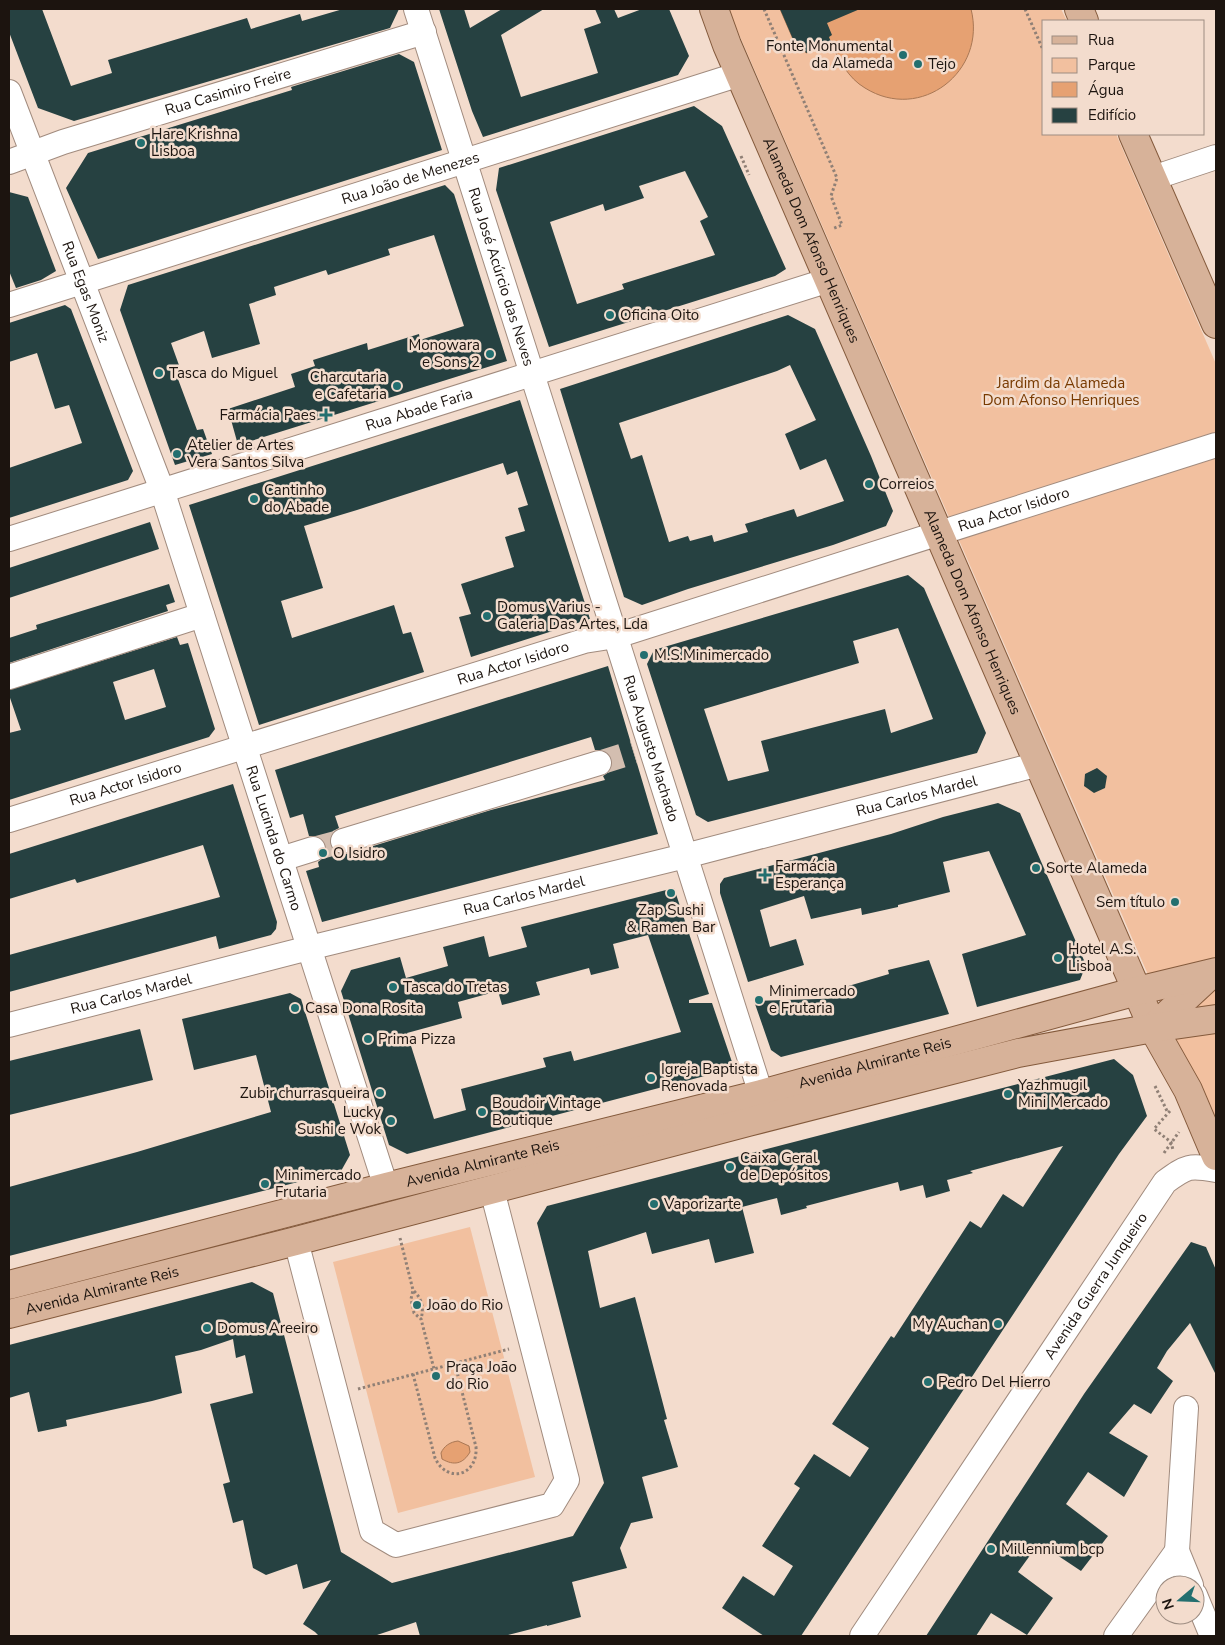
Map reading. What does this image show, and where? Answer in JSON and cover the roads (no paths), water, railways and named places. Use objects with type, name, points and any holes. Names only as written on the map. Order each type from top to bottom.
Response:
[{"type":"main road","name":"Alameda Dom Afonso Henriques","points":[[714,9],[727,45],[1137,992],[1153,1028],[1188,1090],[1216,1156]]},
{"type":"main road","points":[[1133,135],[1216,324]]},
{"type":"main road","points":[[1153,1028],[1214,973]]},
{"type":"main road","name":"Avenida Almirante Reis","points":[[9,1285],[386,1187],[761,1094],[1137,992],[1214,973]]},
{"type":"main road","name":"Avenida Almirante Reis","points":[[9,1314],[296,1241],[396,1225],[492,1190],[1018,1053],[1153,1028],[1216,1019]]},
{"type":"main road","points":[[386,1187],[396,1225]]},
{"type":"street","name":"Rua José Acúrcio das Neves","points":[[416,9],[532,374]]},
{"type":"street","name":"Rua Casimiro Freire","points":[[9,162],[63,142],[424,32]]},
{"type":"street","name":"Rua João de Menezes","points":[[9,305],[740,74]]},
{"type":"street","name":"Rua Egas Moniz","points":[[9,92],[162,490]]},
{"type":"street","points":[[1152,178],[1216,158]]},
{"type":"street","name":"Rua Abade Faria","points":[[9,539],[829,280]]},
{"type":"street","name":"Rua Augusto Machado","points":[[532,374],[616,636],[643,750],[686,856],[761,1094]]},
{"type":"street","name":"Rua Actor Isidoro","points":[[9,820],[584,641],[616,636],[1216,445]]},
{"type":"street","name":"Rua Lucinda do Carmo","points":[[162,490],[386,1187]]},
{"type":"street","points":[[9,677],[202,615]]},
{"type":"street","points":[[343,841],[599,763]]},
{"type":"street","name":"Rua Carlos Mardel","points":[[9,1025],[310,948],[686,856],[1039,764]]},
{"type":"street","points":[[281,859],[313,849]]},
{"type":"street","points":[[748,1122],[761,1094]]},
{"type":"street","name":"Avenida Guerra Junqueiro","points":[[862,1636],[1165,1182],[1185,1168],[1198,1167],[1216,1170]]},
{"type":"street","points":[[296,1241],[372,1531],[396,1545],[552,1505],[567,1480],[492,1190]]},
{"type":"street","points":[[1186,1408],[1177,1551],[1187,1575]]},
{"type":"street","points":[[1116,1636],[1177,1551]]},
{"type":"street","points":[[1205,1619],[1212,1636]]},
{"type":"water","name":"Fonte Monumental da Alameda","points":[[780,9],[971,9],[973,32],[969,52],[959,70],[945,85],[927,95],[907,99],[886,97],[859,84],[849,74],[831,43],[806,53],[804,48],[800,50],[796,46]]},
{"type":"water","points":[[458,1441],[469,1446],[470,1452],[467,1456],[458,1463],[450,1463],[442,1459],[441,1453],[444,1448],[450,1443]]},
{"type":"tunnel","points":[[599,763],[634,752]]},
{"type":"tunnel","points":[[313,849],[343,841]]},
{"type":"place","name":"Fonte Monumental da Alameda","points":[[903,55]]},
{"type":"place","name":"Tejo","points":[[918,64]]},
{"type":"place","name":"Hare Krishna Lisboa","points":[[141,143]]},
{"type":"place","name":"Oficina Oito","points":[[610,315]]},
{"type":"place","name":"Monowara e Sons 2","points":[[490,354]]},
{"type":"place","name":"Tasca do Miguel","points":[[159,373]]},
{"type":"place","name":"Charcutaria e Cafetaria","points":[[397,386]]},
{"type":"place","name":"Farmácia Paes","points":[[326,415]]},
{"type":"place","name":"Atelier de Artes Vera Santos Silva","points":[[177,454]]},
{"type":"place","name":"Correios","points":[[869,484]]},
{"type":"place","name":"Cantinho do Abade","points":[[254,499]]},
{"type":"place","name":"Domus Varius - Galeria Das Artes, Lda","points":[[487,616]]},
{"type":"place","name":"M.S.Minimercado","points":[[644,655]]},
{"type":"place","name":"O Isidro","points":[[323,853]]},
{"type":"place","name":"Sorte Alameda","points":[[1036,868]]},
{"type":"place","name":"Farmácia Esperança","points":[[765,875]]},
{"type":"place","name":"Zap Sushi & Ramen Bar","points":[[671,893]]},
{"type":"place","name":"Sem título","points":[[1175,902]]},
{"type":"place","name":"Hotel A.S. Lisboa","points":[[1058,958]]},
{"type":"place","name":"Tasca do Tretas","points":[[393,987]]},
{"type":"place","name":"Minimercado e Frutaria","points":[[759,1000]]},
{"type":"place","name":"Casa Dona Rosita","points":[[295,1008]]},
{"type":"place","name":"Prima Pizza","points":[[368,1039]]},
{"type":"place","name":"Igreja Baptista Renovada","points":[[651,1078]]},
{"type":"place","name":"Zubir churrasqueira","points":[[380,1093]]},
{"type":"place","name":"Yazhmugil Mini Mercado","points":[[1008,1094]]},
{"type":"place","name":"Boudoir Vintage Boutique","points":[[482,1112]]},
{"type":"place","name":"Lucky Sushi e Wok","points":[[391,1121]]},
{"type":"place","name":"Caixa Geral de Depósitos","points":[[730,1167]]},
{"type":"place","name":"Minimercado Frutaria","points":[[265,1184]]},
{"type":"place","name":"Vaporizarte","points":[[654,1204]]},
{"type":"place","name":"João do Rio","points":[[417,1305]]},
{"type":"place","name":"My Auchan","points":[[998,1324]]},
{"type":"place","name":"Domus Areeiro","points":[[207,1328]]},
{"type":"place","name":"Praça João do Rio","points":[[436,1376]]},
{"type":"place","name":"Pedro Del Hierro","points":[[928,1382]]},
{"type":"place","name":"Millennium bcp","points":[[991,1549]]},
{"type":"park label","name":"Jardim da Alameda Dom Afonso Henriques","points":[[1061,392]]}]
